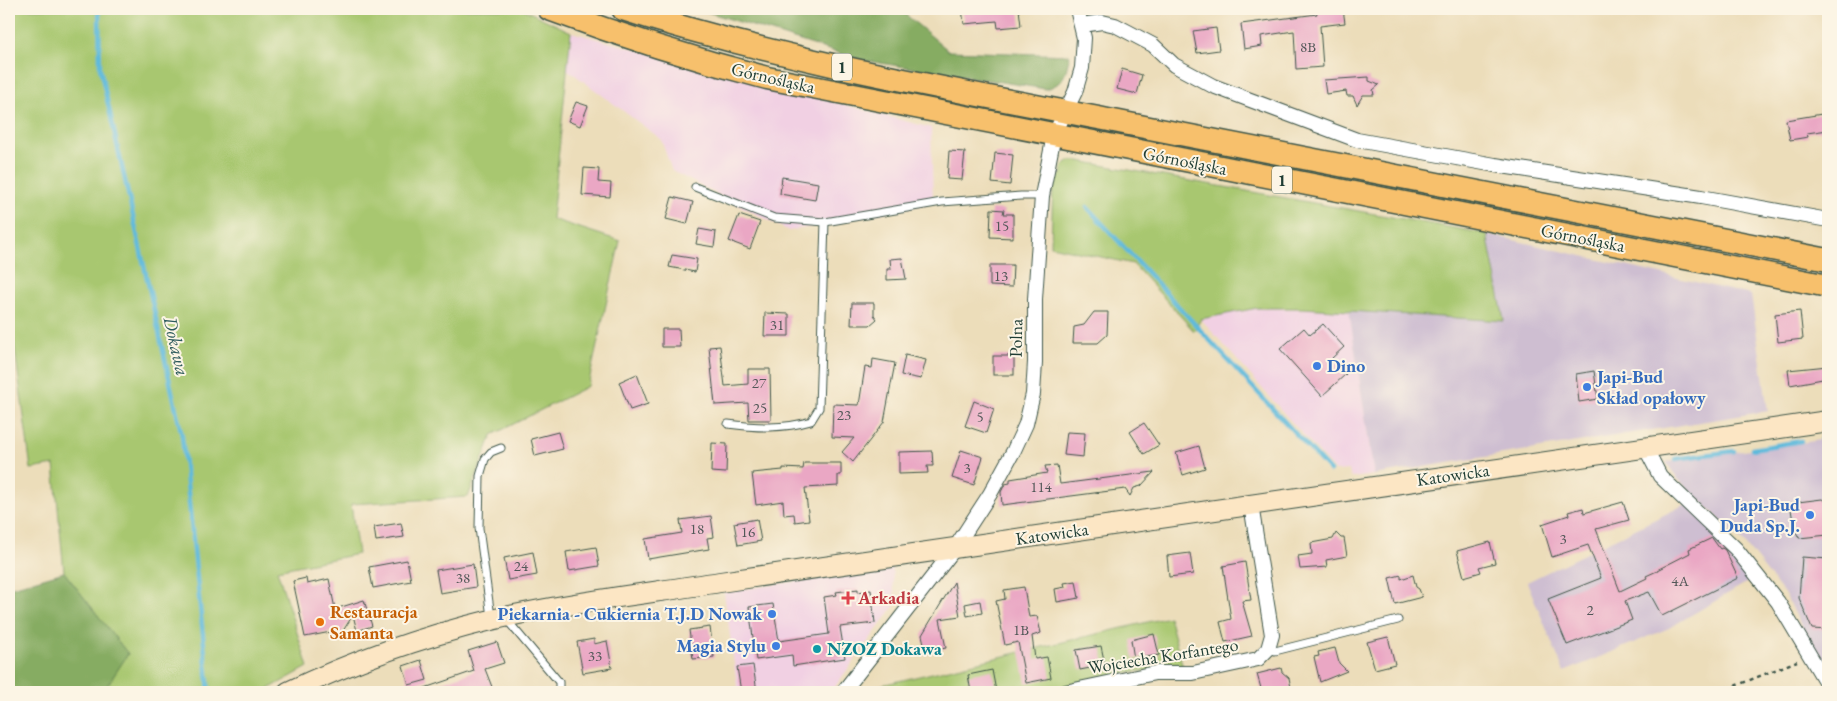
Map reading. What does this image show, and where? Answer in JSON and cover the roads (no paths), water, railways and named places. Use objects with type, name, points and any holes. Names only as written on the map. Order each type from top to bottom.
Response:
[{"type":"main road","name":"Górnośląska","points":[[549,9],[615,34],[704,62],[768,78],[1828,286]]},
{"type":"main road","name":"Górnośląska","points":[[623,9],[722,39],[800,58],[1064,112],[1828,260]]},
{"type":"street","name":"Polna","points":[[843,692],[955,548],[990,494],[1026,424],[1033,386],[1035,299],[1042,196],[1054,135],[1075,92],[1082,68],[1084,38],[1077,9]]},
{"type":"street","points":[[1082,25],[1102,22],[1115,25],[1153,44],[1174,65],[1213,86],[1356,140],[1828,220]]},
{"type":"street","name":"Katowicka","points":[[288,692],[326,674],[381,652],[498,619],[720,582],[1828,421]]},
{"type":"street","points":[[1645,447],[1660,476],[1736,549],[1778,602],[1828,686]]},
{"type":"street","points":[[1251,505],[1272,636],[1268,648]]},
{"type":"street","name":"Wojciecha Korfantego","points":[[1065,692],[1155,673],[1193,673],[1258,659],[1268,648]]},
{"type":"lane","points":[[695,187],[774,218],[807,222],[825,222],[942,202],[1042,196]]},
{"type":"lane","points":[[728,424],[755,428],[791,426],[811,421],[819,408],[825,222]]},
{"type":"lane","points":[[501,448],[491,452],[485,459],[480,476],[479,528],[498,619],[518,631],[559,682],[559,692]]},
{"type":"lane","points":[[1268,648],[1275,651],[1398,620]]},
{"type":"waterway","name":"Dokawa","points":[[99,9],[100,68],[182,436],[209,692]]},
{"type":"waterway","points":[[1087,207],[1330,471]]},
{"type":"waterway","points":[[1821,439],[1828,438]]},
{"type":"waterway","points":[[1752,449],[1801,441]]},
{"type":"waterway","points":[[1675,459],[1734,451]]},
{"type":"place","name":"Dino","points":[[1317,366]]},
{"type":"place","name":"Japi-Bud Skład opałowy","points":[[1587,387]]},
{"type":"place","name":"Japi-Bud Duda Sp.J.","points":[[1810,515]]},
{"type":"place","name":"Arkadia","points":[[848,598]]},
{"type":"place","name":"Piekarnia - Cukiernia T.J.D Nowak","points":[[772,614]]},
{"type":"place","name":"Restauracja Samanta","points":[[320,622]]},
{"type":"place","name":"Magia Stylu","points":[[776,646]]},
{"type":"place","name":"NZOZ Dokawa","points":[[817,649]]}]
